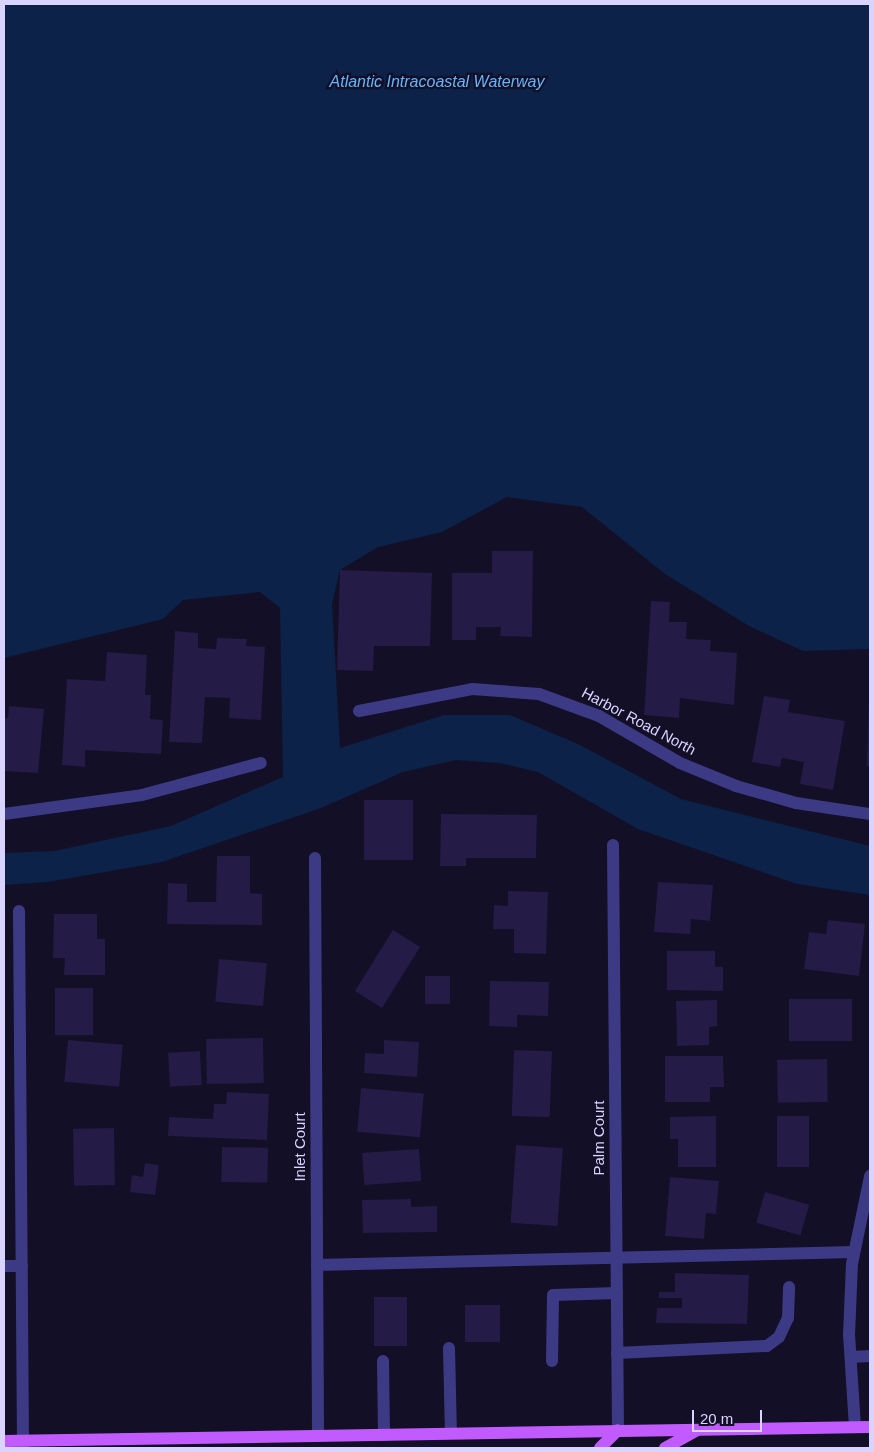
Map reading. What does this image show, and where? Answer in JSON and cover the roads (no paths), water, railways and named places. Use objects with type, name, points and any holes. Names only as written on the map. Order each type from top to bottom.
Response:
[{"type":"main road","points":[[4,1441],[23,1444],[451,1433],[870,1427]]},
{"type":"main road","points":[[665,1448],[699,1429]]},
{"type":"main road","points":[[600,1448],[618,1430]]},
{"type":"street","name":"Harbor Road North","points":[[359,711],[472,689],[538,694],[599,716],[680,763],[736,786],[796,803],[870,814]]},
{"type":"street","points":[[4,814],[142,795],[261,763]]},
{"type":"street","name":"Palm Court","points":[[613,845],[618,1430]]},
{"type":"street","name":"Inlet Court","points":[[315,858],[318,1436]]},
{"type":"street","points":[[19,911],[23,1444]]},
{"type":"street","points":[[855,1427],[851,1357],[854,1252],[870,1176]]},
{"type":"street","points":[[317,1265],[854,1252]]},
{"type":"street","points":[[4,1266],[22,1266]]},
{"type":"street","points":[[618,1353],[767,1346],[778,1337],[788,1318],[789,1287]]},
{"type":"street","points":[[552,1360],[553,1295],[617,1293]]},
{"type":"street","points":[[449,1348],[451,1433]]},
{"type":"street","points":[[851,1357],[870,1356]]},
{"type":"street","points":[[383,1361],[384,1435]]},
{"type":"water","name":"Atlantic Intracoastal Waterway","points":[[4,4],[870,4],[870,649],[803,651],[749,626],[665,574],[582,507],[507,497],[442,532],[378,547],[340,570],[332,604],[340,748],[444,715],[510,715],[578,744],[681,799],[870,846],[870,895],[797,884],[638,829],[538,772],[499,763],[456,760],[403,772],[321,808],[162,862],[48,882],[4,885],[4,853],[54,851],[171,826],[283,777],[280,608],[260,592],[183,600],[163,619],[4,658]]}]
